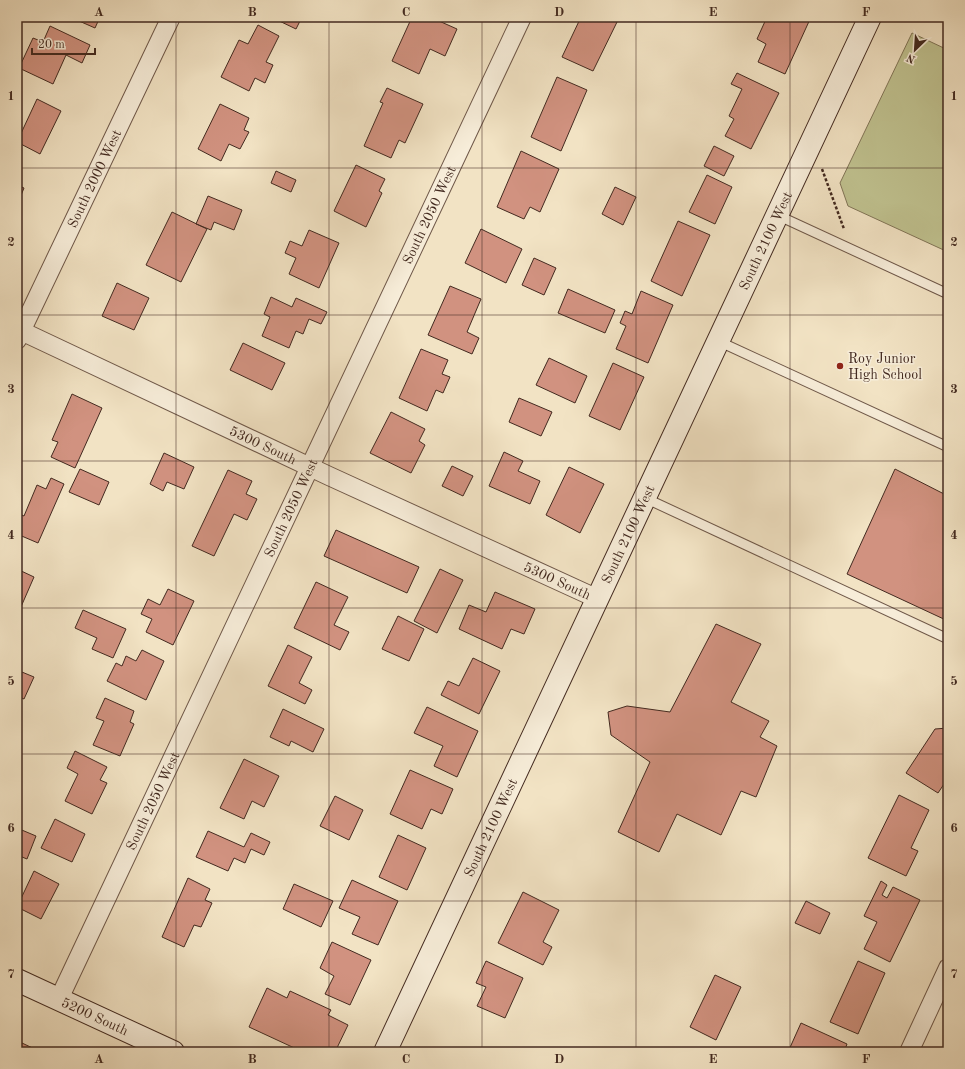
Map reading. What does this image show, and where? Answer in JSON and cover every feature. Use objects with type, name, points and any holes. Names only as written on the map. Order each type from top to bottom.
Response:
[{"type":"street","name":"South 2000 West","points":[[18,333],[171,17]]},
{"type":"street","name":"South 2050 West","points":[[59,999],[522,17]]},
{"type":"street","name":"South 2100 West","points":[[385,1052],[870,17]]},
{"type":"street","name":"5300 South","points":[[18,333],[598,599]]},
{"type":"street","points":[[909,1052],[948,968]]},
{"type":"street","name":"5200 South","points":[[17,980],[173,1052]]},
{"type":"lane","points":[[777,215],[948,294]]},
{"type":"lane","points":[[718,341],[948,447]]},
{"type":"lane","points":[[645,498],[948,639]]},
{"type":"path","points":[[822,167],[846,235]]},
{"type":"green space","points":[[912,33],[948,50],[948,252],[848,206],[840,183]]},
{"type":"building","points":[[70,17],[100,17],[95,28]]},
{"type":"building","points":[[271,17],[302,17],[296,29]]},
{"type":"building","points":[[412,17],[430,17],[457,29],[445,56],[430,49],[419,74],[392,61]]},
{"type":"building","points":[[581,17],[611,17],[618,20],[593,71],[562,57]]},
{"type":"building","points":[[767,17],[775,20],[777,17],[811,17],[785,74],[758,62],[766,44],[757,39]]},
{"type":"building","points":[[258,25],[279,36],[266,62],[273,65],[265,83],[255,78],[249,91],[221,77],[239,40],[248,44]]},
{"type":"building","points":[[50,26],[90,45],[82,63],[66,55],[53,84],[19,68],[33,38],[43,42]]},
{"type":"building","points":[[737,73],[779,93],[751,149],[725,136],[734,119],[729,116],[742,89],[731,84]]},
{"type":"building","points":[[557,77],[587,90],[561,151],[531,137]]},
{"type":"building","points":[[387,88],[423,104],[405,143],[399,140],[391,158],[364,146],[383,103],[380,102]]},
{"type":"building","points":[[37,99],[61,111],[40,154],[17,142]]},
{"type":"building","points":[[220,104],[249,118],[244,130],[249,132],[240,149],[229,144],[221,161],[198,149]]},
{"type":"building","points":[[714,146],[734,156],[724,176],[704,166]]},
{"type":"building","points":[[521,151],[559,169],[540,212],[530,207],[524,219],[497,207]]},
{"type":"building","points":[[356,165],[385,179],[379,191],[382,193],[366,227],[334,211]]},
{"type":"building","points":[[276,171],[296,180],[291,192],[271,183]]},
{"type":"building","points":[[707,175],[732,187],[715,224],[689,212]]},
{"type":"building","points":[[17,185],[24,188],[17,205]]},
{"type":"building","points":[[615,187],[636,197],[623,225],[602,214]]},
{"type":"building","points":[[208,196],[242,210],[234,230],[214,222],[211,230],[196,224]]},
{"type":"building","points":[[172,212],[207,229],[181,282],[146,265]]},
{"type":"building","points":[[678,221],[710,235],[682,296],[651,281]]},
{"type":"building","points":[[481,229],[522,249],[506,283],[465,263]]},
{"type":"building","points":[[309,230],[339,243],[319,288],[289,274],[296,258],[285,253],[290,241],[302,246]]},
{"type":"building","points":[[534,258],[556,268],[544,295],[522,285]]},
{"type":"building","points":[[117,283],[149,298],[134,330],[102,316]]},
{"type":"building","points":[[450,286],[481,299],[467,332],[479,338],[472,354],[428,335]]},
{"type":"building","points":[[568,289],[615,310],[605,333],[558,313]]},
{"type":"building","points":[[641,291],[673,305],[648,363],[616,349],[626,326],[620,323],[625,311],[632,314]]},
{"type":"building","points":[[271,297],[292,307],[296,298],[327,312],[321,324],[309,319],[303,334],[296,331],[289,348],[262,336],[270,317],[264,314]]},
{"type":"building","points":[[243,343],[285,363],[272,390],[230,370]]},
{"type":"building","points":[[421,349],[448,360],[442,374],[450,377],[443,393],[436,390],[427,411],[399,398]]},
{"type":"building","points":[[549,358],[587,376],[575,403],[536,385]]},
{"type":"building","points":[[613,363],[644,377],[620,430],[589,416]]},
{"type":"building","points":[[72,394],[102,408],[75,468],[51,457],[58,442],[52,440]]},
{"type":"building","points":[[519,398],[552,412],[541,436],[509,422]]},
{"type":"building","points":[[391,412],[425,429],[419,441],[425,445],[411,473],[370,453]]},
{"type":"building","points":[[504,452],[523,461],[518,471],[540,481],[530,504],[489,486]]},
{"type":"building","points":[[164,453],[194,467],[184,489],[167,482],[163,491],[150,484]]},
{"type":"building","points":[[452,466],[473,476],[463,496],[442,486]]},
{"type":"building","points":[[569,467],[604,484],[580,533],[546,515]]},
{"type":"building","points":[[80,469],[109,482],[99,505],[69,492]]},
{"type":"building","points":[[895,469],[948,496],[948,621],[847,574]]},
{"type":"building","points":[[228,470],[252,481],[246,494],[257,499],[247,520],[234,514],[214,556],[192,546]]},
{"type":"building","points":[[51,478],[64,484],[38,543],[17,534],[17,513],[24,516],[37,485],[46,489]]},
{"type":"building","points":[[336,530],[419,567],[407,593],[324,556]]},
{"type":"building","points":[[17,569],[34,577],[17,616]]},
{"type":"building","points":[[440,569],[463,580],[437,633],[414,621]]},
{"type":"building","points":[[316,582],[348,597],[334,625],[349,632],[340,650],[294,628]]},
{"type":"building","points":[[168,589],[194,601],[173,645],[146,632],[152,619],[141,614],[148,599],[160,605]]},
{"type":"building","points":[[495,592],[535,609],[524,634],[511,629],[502,649],[459,629],[469,605],[486,612]]},
{"type":"building","points":[[83,610],[126,629],[113,658],[92,649],[97,638],[75,628]]},
{"type":"building","points":[[398,616],[424,629],[409,661],[382,649]]},
{"type":"building","points":[[716,624],[761,644],[731,702],[769,721],[760,737],[777,746],[756,797],[741,791],[721,835],[677,814],[659,852],[618,832],[650,762],[611,735],[608,712],[627,706],[670,712]]},
{"type":"building","points":[[288,645],[312,657],[299,683],[312,690],[305,704],[268,686]]},
{"type":"building","points":[[142,650],[164,661],[146,700],[107,681],[116,663],[122,666],[126,656],[136,661]]},
{"type":"building","points":[[473,658],[500,671],[479,714],[441,695],[448,681],[459,686]]},
{"type":"building","points":[[17,670],[34,677],[24,699],[17,696]]},
{"type":"building","points":[[105,698],[134,711],[130,722],[134,724],[120,756],[93,745],[104,721],[96,718]]},
{"type":"building","points":[[427,707],[478,731],[457,777],[434,766],[443,746],[414,733]]},
{"type":"building","points":[[283,709],[324,729],[313,752],[291,741],[289,746],[270,737]]},
{"type":"building","points":[[948,728],[948,778],[938,793],[906,773],[935,729]]},
{"type":"building","points":[[75,751],[107,767],[100,780],[107,783],[92,814],[65,801],[78,774],[67,768]]},
{"type":"building","points":[[244,759],[279,776],[264,807],[252,801],[244,819],[220,808]]},
{"type":"building","points":[[410,770],[453,789],[442,814],[431,809],[422,829],[390,814]]},
{"type":"building","points":[[899,795],[929,810],[911,848],[918,851],[906,876],[868,858]]},
{"type":"building","points":[[335,796],[363,810],[349,840],[320,826]]},
{"type":"building","points":[[55,819],[85,834],[72,862],[41,848]]},
{"type":"building","points":[[17,828],[36,836],[27,859],[17,855]]},
{"type":"building","points":[[208,831],[244,847],[251,833],[270,842],[264,855],[251,849],[245,863],[234,858],[228,871],[196,857]]},
{"type":"building","points":[[398,835],[426,848],[407,890],[379,877]]},
{"type":"building","points":[[34,871],[59,884],[41,919],[17,907]]},
{"type":"building","points":[[188,878],[210,889],[205,900],[212,903],[201,927],[194,925],[184,947],[162,937]]},
{"type":"building","points":[[352,880],[398,901],[378,945],[352,934],[360,917],[339,908]]},
{"type":"building","points":[[881,881],[887,885],[882,895],[887,898],[893,887],[920,900],[890,962],[864,949],[877,922],[864,916]]},
{"type":"building","points":[[294,884],[333,901],[321,927],[283,909]]},
{"type":"building","points":[[523,892],[559,910],[543,942],[552,947],[543,965],[498,943]]},
{"type":"building","points":[[806,901],[830,913],[820,934],[795,923]]},
{"type":"building","points":[[332,942],[371,960],[350,1005],[325,994],[334,976],[320,968]]},
{"type":"building","points":[[486,961],[523,978],[505,1018],[477,1006],[486,987],[476,983]]},
{"type":"building","points":[[858,961],[885,973],[858,1034],[830,1022]]},
{"type":"building","points":[[715,975],[741,987],[716,1040],[690,1027]]},
{"type":"building","points":[[267,988],[287,998],[290,991],[331,1010],[328,1015],[348,1025],[335,1052],[303,1052],[249,1027]]},
{"type":"building","points":[[801,1023],[847,1044],[844,1052],[788,1052]]},
{"type":"building","points":[[22,1043],[41,1052],[17,1052]]},
{"type":"place","name":"Roy Junior High School","points":[[840,366]]}]
